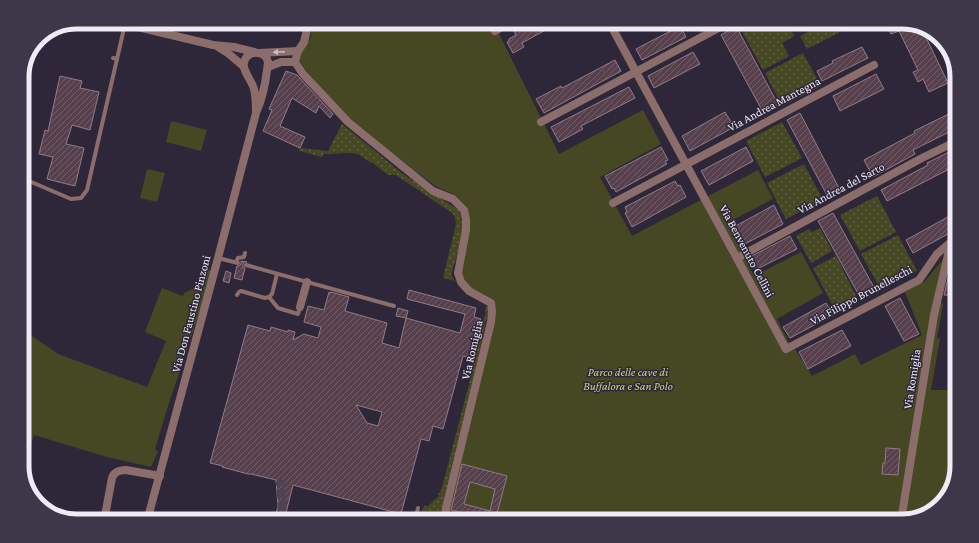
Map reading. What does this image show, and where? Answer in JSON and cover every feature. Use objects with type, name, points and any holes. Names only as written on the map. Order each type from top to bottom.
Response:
[{"type":"street","points":[[148,29],[214,45],[234,47],[256,52],[298,51]]},
{"type":"street","points":[[214,45],[230,54],[253,77],[257,77],[261,76],[267,69],[282,62],[295,62],[298,51],[304,42],[307,29]]},
{"type":"street","points":[[494,31],[498,29]]},
{"type":"street","name":"Via Benvenuto Cellini","points":[[613,29],[786,349]]},
{"type":"street","points":[[541,122],[717,29]]},
{"type":"street","points":[[256,52],[265,57],[268,63],[267,69]]},
{"type":"street","points":[[245,69],[245,58],[256,52]]},
{"type":"street","name":"Via Romiglia","points":[[295,62],[303,74],[348,122],[433,191],[453,199],[464,210],[466,230],[458,273],[461,282],[469,291],[490,303],[492,311],[491,322],[445,514]]},
{"type":"street","name":"Via Andrea Mantegna","points":[[686,165],[874,64]]},
{"type":"street","name":"Via Don Faustino Pinzoni","points":[[245,69],[255,92],[256,113]]},
{"type":"street","name":"Via Don Faustino Pinzoni","points":[[149,514],[256,113],[263,92],[267,69]]},
{"type":"street","name":"Via Andrea del Sarto","points":[[737,258],[950,144]]},
{"type":"street","points":[[613,203],[686,165]]},
{"type":"street","name":"Via Filippo Brunelleschi","points":[[786,349],[919,280],[937,254],[950,243]]},
{"type":"street","name":"Via Romiglia","points":[[903,514],[934,315],[950,255]]},
{"type":"street","points":[[300,307],[306,282]]},
{"type":"street","points":[[105,514],[112,478],[116,472],[123,470],[160,476]]},
{"type":"lane","points":[[29,181],[71,198],[81,198],[87,190],[119,40],[124,29]]},
{"type":"lane","points":[[218,258],[237,263],[238,258],[244,257],[245,253]]},
{"type":"lane","points":[[246,265],[394,306]]},
{"type":"lane","points":[[236,295],[241,291],[265,298],[269,297],[272,294],[277,274]]},
{"type":"lane","points":[[269,297],[278,308],[298,314],[300,307]]},
{"type":"lane","points":[[417,514],[418,508]]},
{"type":"green space","name":"Parco delle cave di Buffalora e San Polo","points":[[312,29],[496,29],[559,154],[643,110],[661,144],[600,177],[632,236],[758,170],[773,199],[727,223],[754,276],[801,252],[823,293],[777,319],[793,350],[795,349],[812,376],[855,354],[861,365],[922,335],[905,292],[925,281],[949,252],[938,297],[943,305],[937,338],[940,339],[931,390],[950,390],[950,466],[949,475],[942,492],[928,506],[908,514],[447,514],[492,299],[471,288],[464,281],[462,273],[470,219],[466,206],[455,195],[435,186],[350,121],[306,71],[300,61],[301,51],[310,39]]},
{"type":"green space","points":[[741,29],[790,29],[794,36],[782,43],[789,56],[763,70]]},
{"type":"green space","points":[[814,29],[846,29],[807,49],[800,36]]},
{"type":"green space","points":[[803,53],[821,86],[782,106],[765,73]]},
{"type":"green space","points":[[171,121],[207,130],[201,151],[166,142]]},
{"type":"green space","points":[[782,122],[802,158],[765,177],[746,141]]},
{"type":"green space","points":[[342,124],[403,174],[459,210],[462,234],[451,275],[455,281],[443,278],[456,224],[455,217],[452,213],[396,175],[388,175],[373,163],[358,154],[324,154],[322,157],[299,151],[300,148],[328,151]]},
{"type":"green space","points":[[804,164],[823,200],[786,219],[767,183]]},
{"type":"green space","points":[[147,169],[165,173],[157,202],[140,198]]},
{"type":"green space","points":[[877,196],[896,232],[860,251],[840,215]]},
{"type":"green space","points":[[820,228],[832,251],[811,263],[796,236],[809,229],[812,232]]},
{"type":"green space","points":[[898,235],[917,271],[881,290],[861,254]]},
{"type":"green space","points":[[836,256],[856,296],[849,300],[850,303],[835,310],[813,268]]},
{"type":"green space","points":[[205,269],[213,271],[168,406],[155,449],[158,451],[151,467],[107,457],[34,435],[29,450],[29,334],[58,354],[147,387],[166,341],[145,332],[162,288],[183,296],[184,293],[199,286]]},
{"type":"green space","points":[[486,306],[488,311],[478,361],[449,479],[442,514],[421,514],[425,505],[427,507],[439,496],[438,494],[441,491],[473,369],[473,365],[470,360],[485,315]]},
{"type":"building","points":[[518,29],[547,29],[522,43],[524,47],[513,53],[507,42],[516,35],[514,31]]},
{"type":"building","points":[[674,29],[682,29],[686,37],[642,60],[636,49]]},
{"type":"building","points":[[731,29],[738,29],[779,106],[764,114],[721,35]]},
{"type":"building","points":[[888,29],[908,29],[925,35],[948,83],[929,92],[923,79],[918,82],[913,72],[918,70],[899,31],[891,34]]},
{"type":"building","points":[[862,47],[868,58],[822,81],[817,71],[833,63],[832,61]]},
{"type":"building","points":[[693,52],[700,64],[654,88],[648,76]]},
{"type":"building","points":[[615,60],[621,71],[544,113],[536,99],[561,86],[562,88]]},
{"type":"building","points":[[286,71],[297,75],[333,114],[330,118],[319,106],[316,113],[292,98],[280,126],[305,137],[300,148],[263,131],[272,110],[269,109]]},
{"type":"building","points":[[876,74],[884,89],[840,111],[833,96]]},
{"type":"building","points":[[60,76],[82,81],[80,88],[99,92],[90,130],[72,125],[66,144],[84,148],[75,186],[47,179],[53,157],[39,154],[45,130],[48,131]]},
{"type":"building","points":[[629,87],[635,98],[581,126],[583,129],[559,142],[551,127]]},
{"type":"building","points":[[725,112],[734,127],[690,151],[682,136]]},
{"type":"building","points":[[800,113],[841,192],[829,199],[787,120]]},
{"type":"building","points":[[950,113],[950,132],[913,150],[915,154],[873,177],[864,160],[915,133],[914,131]]},
{"type":"building","points":[[661,147],[668,160],[665,161],[667,164],[616,192],[614,188],[612,189],[605,176]]},
{"type":"building","points":[[746,147],[753,161],[709,185],[701,171]]},
{"type":"building","points":[[950,152],[950,169],[887,201],[881,190],[928,165],[927,163]]},
{"type":"building","points":[[675,181],[678,186],[680,185],[686,197],[632,227],[625,213],[627,212],[625,207]]},
{"type":"building","points":[[774,205],[783,224],[741,246],[732,228]]},
{"type":"building","points":[[833,213],[876,291],[861,299],[818,221]]},
{"type":"building","points":[[950,216],[950,233],[913,253],[906,240]]},
{"type":"building","points":[[790,236],[797,249],[755,270],[748,258]]},
{"type":"building","points":[[241,261],[247,262],[244,262],[243,264],[243,267],[245,268],[242,280],[234,278],[237,266],[241,264]]},
{"type":"building","points":[[950,270],[950,295],[944,295]]},
{"type":"building","points":[[226,271],[231,273],[229,283],[223,281]]},
{"type":"building","points":[[409,290],[476,308],[474,317],[481,319],[471,358],[463,356],[443,429],[433,426],[429,441],[421,439],[401,514],[293,485],[286,514],[276,514],[278,506],[276,480],[210,463],[248,325],[270,331],[271,327],[288,332],[288,330],[295,332],[293,340],[304,334],[318,338],[321,327],[304,322],[308,306],[324,310],[329,292],[331,292],[349,297],[345,311],[387,323],[382,343],[399,348],[406,318],[460,333],[465,314],[407,299]],"holes":[[[356,405],[382,412],[378,426],[367,423]]]},
{"type":"building","points":[[900,298],[919,334],[904,341],[885,306]]},
{"type":"building","points":[[826,303],[833,315],[790,338],[783,327]]},
{"type":"building","points":[[398,308],[408,311],[406,318],[396,316]]},
{"type":"building","points":[[842,330],[851,346],[808,369],[799,352]]},
{"type":"building","points":[[886,448],[900,449],[898,475],[882,474],[883,463],[885,463]]},
{"type":"building","points":[[462,464],[507,476],[497,514],[466,514],[451,510]],"holes":[[[470,482],[495,489],[490,511],[464,504]]]},
{"type":"tunnel","points":[[279,481],[282,506],[280,514]]}]
